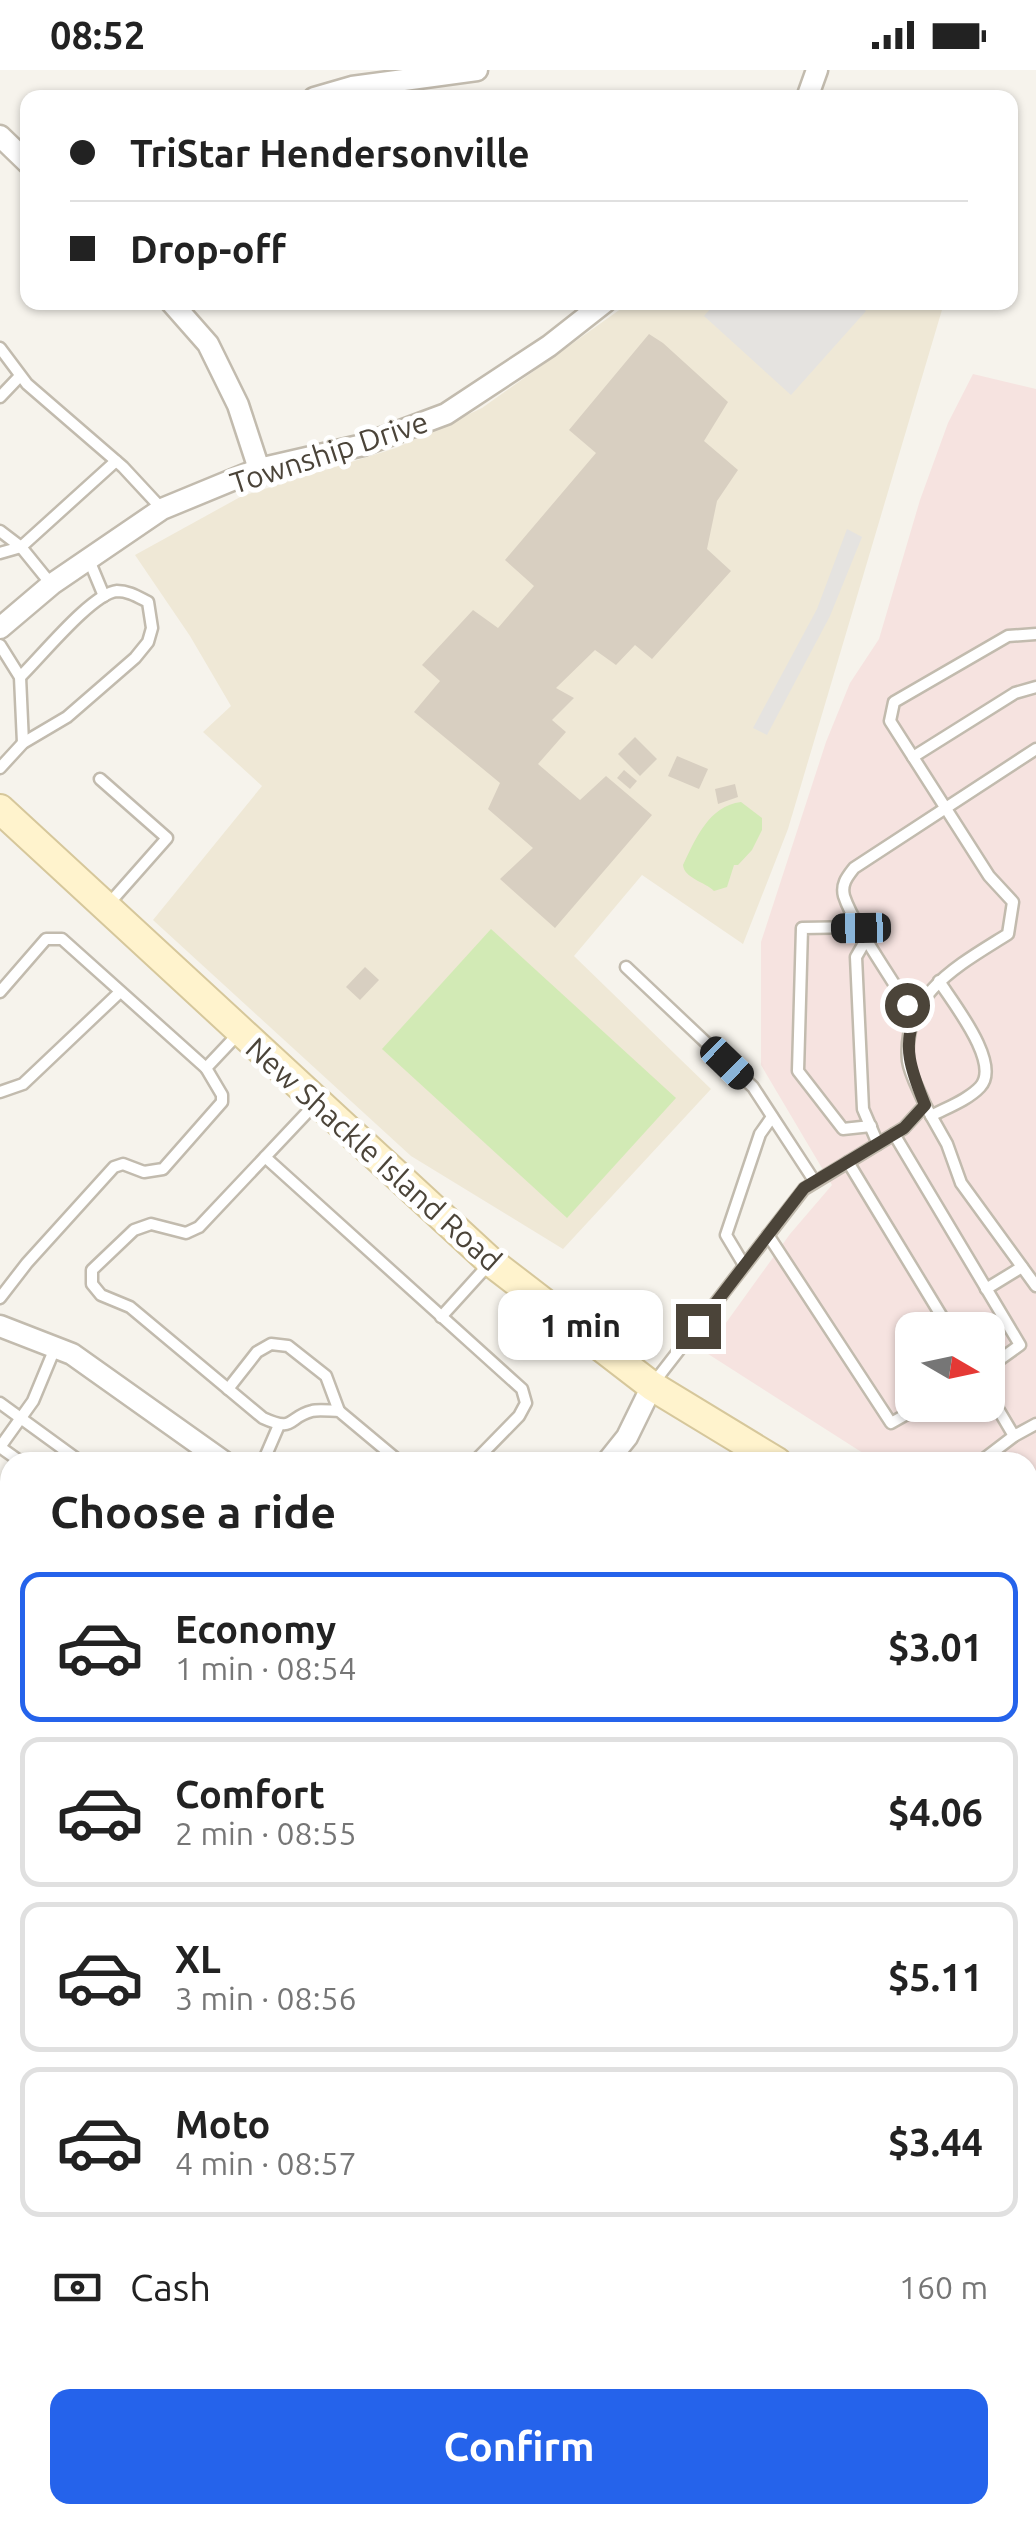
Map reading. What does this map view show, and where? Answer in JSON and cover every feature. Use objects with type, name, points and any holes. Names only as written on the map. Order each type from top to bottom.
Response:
[{"type":"main road","name":"New Shackle Island Road","points":[[0,809],[490,1262],[652,1386],[761,1452]]},
{"type":"street","points":[[342,90],[477,70]]},
{"type":"street","points":[[0,136],[20,155]]},
{"type":"street","points":[[178,310],[208,344],[238,405],[259,470]]},
{"type":"street","name":"Township Drive","points":[[0,628],[52,584],[162,509],[259,470],[363,445],[446,414],[549,346],[594,310]]},
{"type":"street","points":[[0,1326],[72,1354],[210,1452]]},
{"type":"street","points":[[614,1452],[652,1386]]},
{"type":"lane","points":[[0,348],[20,376],[116,461],[162,509]]},
{"type":"lane","points":[[0,397],[20,376]]},
{"type":"lane","points":[[0,552],[21,547],[116,461]]},
{"type":"lane","points":[[0,531],[21,547],[52,584]]},
{"type":"lane","points":[[88,559],[104,596]]},
{"type":"lane","points":[[0,768],[23,743],[67,717],[135,658],[148,642],[152,628],[148,602],[115,591],[104,596],[20,677]]},
{"type":"lane","points":[[1036,634],[1008,636],[894,702],[890,720],[989,876],[1012,902],[1008,934],[931,988],[911,1025],[908,1063],[961,1182],[1036,1286]]},
{"type":"lane","points":[[0,645],[20,677],[23,743]]},
{"type":"lane","points":[[913,756],[1015,693],[1036,687]]},
{"type":"lane","points":[[917,1014],[907,1005],[864,933],[843,894],[844,880],[854,868],[1036,749]]},
{"type":"lane","points":[[100,779],[167,838],[106,907]]},
{"type":"lane","points":[[864,933],[802,928],[798,1071],[843,1129],[870,1126]]},
{"type":"lane","points":[[864,933],[856,957],[863,1109],[878,1144]]},
{"type":"lane","points":[[0,992],[46,939],[62,939],[206,1068],[222,1095],[222,1102],[162,1169],[144,1172],[123,1164],[114,1166],[26,1262],[0,1298]]},
{"type":"lane","points":[[626,967],[752,1087],[816,1182]]},
{"type":"lane","points":[[652,1386],[804,1188],[928,1111],[977,1090],[986,1079],[981,1049],[940,981]]},
{"type":"lane","points":[[0,1092],[23,1084],[120,992]]},
{"type":"lane","points":[[206,1068],[240,1032]]},
{"type":"lane","points":[[316,1102],[198,1227],[186,1234],[152,1224],[134,1230],[92,1270],[92,1284],[101,1295],[130,1308],[263,1418],[279,1425],[293,1423],[310,1411],[339,1410]]},
{"type":"lane","points":[[744,1265],[726,1234],[760,1134],[772,1116]]},
{"type":"lane","points":[[894,1134],[1000,1312]]},
{"type":"lane","points":[[264,1157],[522,1390],[526,1403],[520,1416],[484,1452]]},
{"type":"lane","points":[[848,1162],[939,1312]]},
{"type":"lane","points":[[768,1235],[891,1423],[895,1421]]},
{"type":"lane","points":[[441,1317],[490,1262]]},
{"type":"lane","points":[[986,1289],[1022,1267]]},
{"type":"lane","points":[[1005,1320],[1020,1345],[1005,1356]]},
{"type":"lane","points":[[228,1388],[257,1352],[271,1344],[288,1346],[326,1376],[339,1410],[388,1452]]},
{"type":"lane","points":[[0,1447],[32,1400],[56,1347]]},
{"type":"lane","points":[[0,1404],[67,1452]]},
{"type":"lane","points":[[1005,1421],[1014,1436]]},
{"type":"lane","points":[[993,1452],[1036,1424]]},
{"type":"lane","points":[[267,1452],[279,1425]]},
{"type":"shaded area","points":[[619,310],[942,310],[788,829],[743,944],[642,875],[574,956],[711,1089],[563,1249],[411,1156],[153,920],[262,786],[203,732],[231,706],[135,555],[242,496],[396,448],[482,408]]},
{"type":"shaded area","points":[[709,310],[866,311],[791,395],[704,316]]},
{"type":"shaded area","points":[[973,374],[1036,389],[1036,1452],[861,1452],[705,1352],[790,1234],[832,1185],[761,1065],[761,942],[826,742],[850,683],[879,639],[920,500],[948,423]]},
{"type":"shaded area","points":[[847,529],[862,537],[830,616],[767,735],[753,728],[817,609]]},
{"type":"green space","points":[[741,802],[762,818],[762,830],[752,850],[734,865],[727,887],[714,891],[691,877],[683,865],[712,817]]},
{"type":"green space","points":[[491,929],[676,1098],[567,1218],[382,1049]]},
{"type":"building","points":[[649,334],[728,402],[704,441],[738,470],[717,501],[707,549],[731,571],[652,659],[635,645],[616,665],[595,650],[556,688],[574,698],[552,720],[566,732],[538,764],[580,800],[606,776],[652,815],[555,928],[500,879],[533,848],[488,809],[500,783],[414,712],[440,681],[422,665],[473,610],[498,628],[534,586],[505,560],[596,453],[569,430]]},
{"type":"building","points":[[635,737],[657,759],[640,776],[618,754]]},
{"type":"building","points":[[677,756],[708,769],[699,789],[668,776]]},
{"type":"building","points":[[624,770],[637,781],[630,789],[617,778]]},
{"type":"building","points":[[735,784],[738,797],[718,804],[715,789]]},
{"type":"building","points":[[365,967],[379,980],[360,1000],[346,987]]},
{"type":"route","points":[[698,1326],[804,1188],[904,1128],[925,1105],[908,1063],[911,1025],[917,1014],[907,1005]]}]
